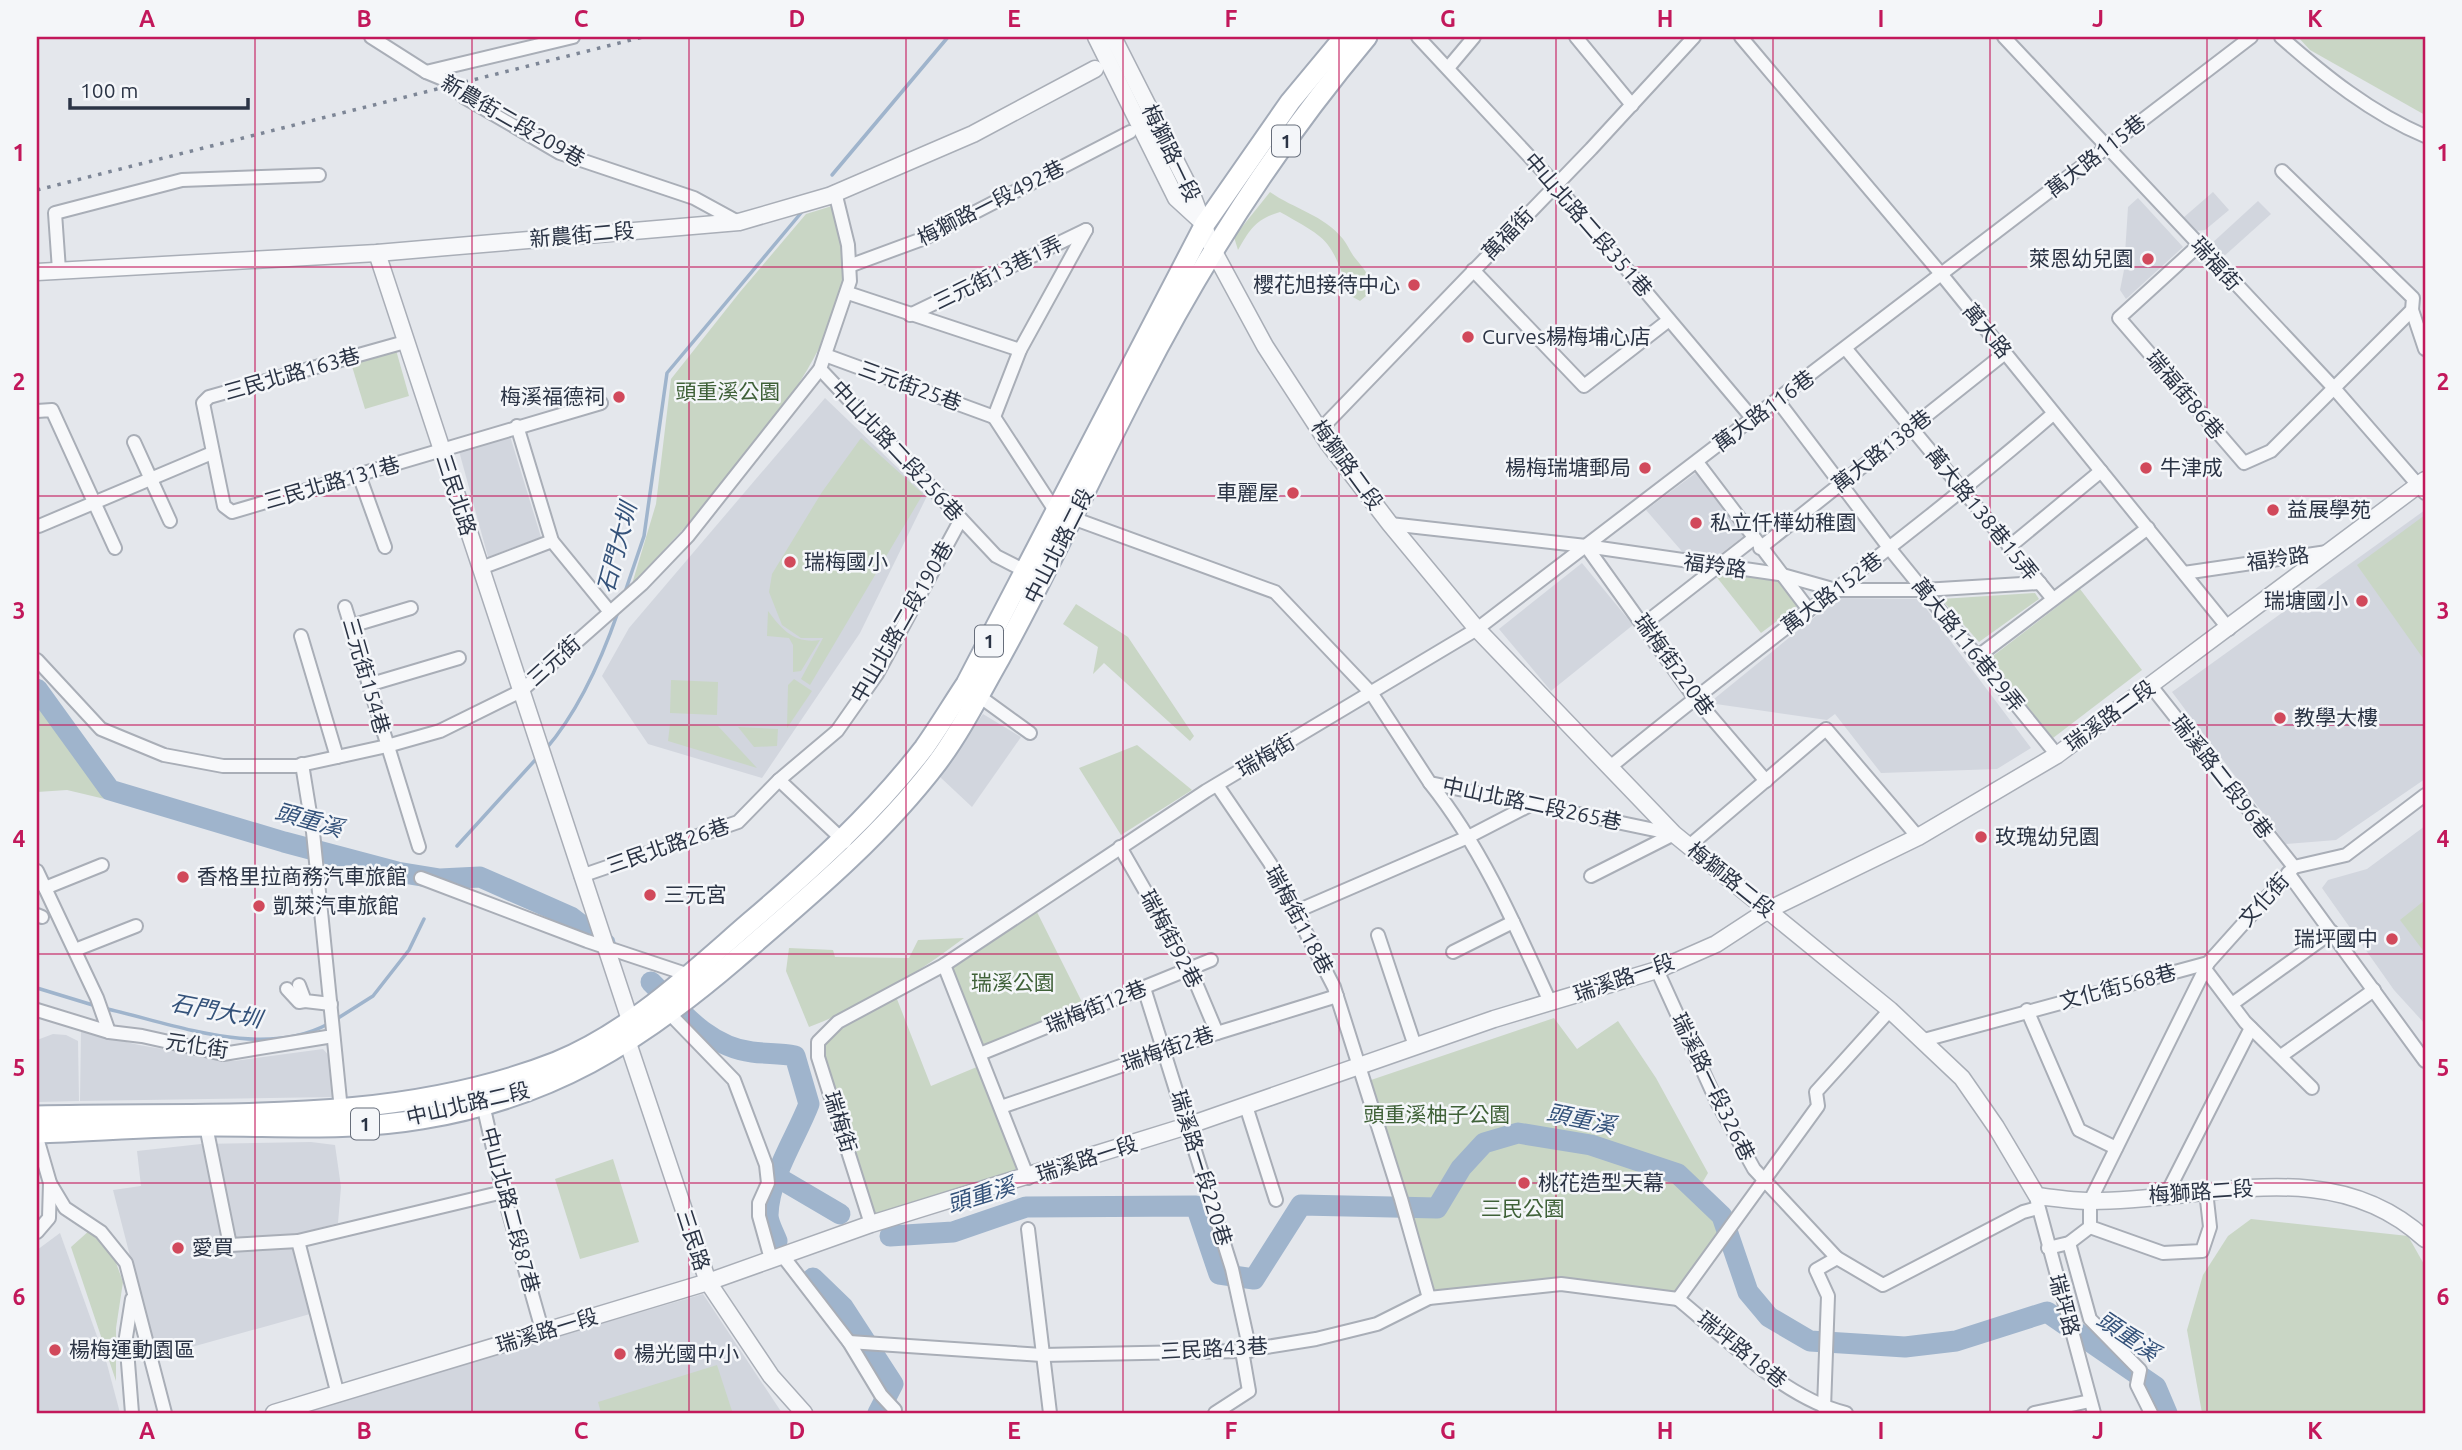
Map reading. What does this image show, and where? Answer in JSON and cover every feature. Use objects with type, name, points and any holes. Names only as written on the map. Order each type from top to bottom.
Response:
[{"type":"main road","name":"中山北路二段","points":[[37,1116],[341,1110],[481,1095],[554,1083],[628,1043],[676,996],[850,845],[936,764],[979,696],[1042,582],[1065,515],[1205,224],[1290,102],[1344,37]]},
{"type":"main road","name":"中山北路二段","points":[[37,1136],[206,1126],[319,1128],[421,1119],[557,1061],[676,996],[850,845],[923,748],[966,684],[1025,571],[1065,515],[1213,250],[1271,162],[1328,83],[1367,37]]},
{"type":"street","name":"新農街二段209巷","points":[[371,37],[426,72],[443,79],[464,97],[560,153],[601,169],[694,198],[739,222]]},
{"type":"street","points":[[426,72],[573,37]]},
{"type":"street","name":"梅獅路一段","points":[[1096,37],[1183,193],[1205,224]]},
{"type":"street","name":"梅獅路一段","points":[[1113,37],[1183,193]]},
{"type":"street","name":"中山北路二段351巷","points":[[1418,37],[1555,184],[1753,419]]},
{"type":"street","points":[[1448,68],[1474,37]]},
{"type":"street","points":[[1576,37],[1632,105]]},
{"type":"street","name":"萬福街","points":[[1320,430],[1694,37]]},
{"type":"street","name":"萬大路","points":[[1741,37],[1942,275],[2230,629]]},
{"type":"street","name":"瑞福街","points":[[2004,37],[2333,387],[2423,487]]},
{"type":"street","name":"萬大路115巷","points":[[1942,275],[2251,37]]},
{"type":"street","points":[[2281,37],[2313,65],[2390,121],[2425,136]]},
{"type":"street","name":"新農街二段","points":[[37,272],[377,253],[739,222],[835,192],[973,134],[1095,69]]},
{"type":"street","name":"梅獅路一段492巷","points":[[849,266],[925,238],[1130,132]]},
{"type":"street","points":[[2282,171],[2413,298],[2412,310],[2425,349]]},
{"type":"street","points":[[60,270],[55,214],[182,180],[319,175]]},
{"type":"street","name":"三元街","points":[[37,660],[102,729],[125,741],[164,755],[223,766],[302,764],[387,746],[440,731],[521,691],[628,596],[688,536],[820,369],[848,293],[848,245],[835,192]]},
{"type":"street","name":"梅獅路二段","points":[[1205,224],[1213,250],[1265,346],[1320,430],[1390,524],[1477,629],[1674,834],[1890,1010],[1962,1078],[1996,1127],[2037,1202],[2090,1201],[2296,1186],[2361,1198],[2407,1222],[2425,1239]]},
{"type":"street","name":"三元街13巷1弄","points":[[910,315],[1086,230],[1020,350]]},
{"type":"street","name":"瑞福街86巷","points":[[2199,245],[2119,317],[2244,463],[2271,451],[2333,387]]},
{"type":"street","name":"三民北路","points":[[377,253],[581,876]]},
{"type":"street","points":[[1473,270],[1584,386],[1670,320]]},
{"type":"street","name":"萬大路116巷","points":[[1586,546],[1942,275]]},
{"type":"street","points":[[848,293],[1020,350],[994,417],[1065,515]]},
{"type":"street","points":[[2333,387],[2412,310]]},
{"type":"street","name":"三民北路163巷","points":[[224,506],[203,403],[209,397],[405,342]]},
{"type":"street","name":"萬大路138巷15弄","points":[[1846,349],[2053,599]]},
{"type":"street","name":"萬大路138巷","points":[[1644,624],[1717,567],[1757,544],[1840,484],[2005,354]]},
{"type":"street","name":"三元街25巷","points":[[825,355],[994,417]]},
{"type":"street","name":"中山北路二段256巷","points":[[820,369],[996,556],[1042,582]]},
{"type":"street","name":"萬大路116巷29弄","points":[[1777,401],[1890,549],[2057,755]]},
{"type":"street","name":"三民北路131巷","points":[[224,506],[232,512],[601,403]]},
{"type":"street","points":[[37,411],[52,410],[116,548]]},
{"type":"street","name":"萬大路152巷","points":[[1609,768],[1694,698],[1963,492],[2053,414]]},
{"type":"street","points":[[517,426],[552,541],[613,609]]},
{"type":"street","points":[[134,442],[148,478],[170,521]]},
{"type":"street","points":[[39,526],[93,500],[212,453]]},
{"type":"street","points":[[1697,462],[1779,574],[1810,610]]},
{"type":"street","points":[[2009,547],[2101,471]]},
{"type":"street","points":[[359,475],[385,547]]},
{"type":"street","name":"瑞溪路二段","points":[[1768,911],[1918,837],[2057,755],[2423,487]]},
{"type":"street","name":"中山北路二段265巷","points":[[1065,515],[1275,592],[1371,694],[1430,783],[1674,834]]},
{"type":"street","name":"中山北路二段190巷","points":[[779,780],[837,731],[877,674],[961,519]]},
{"type":"street","name":"福羚路","points":[[1390,524],[1586,546],[1779,574],[1836,590],[1923,590],[2040,583]]},
{"type":"street","points":[[1978,657],[2148,528]]},
{"type":"street","points":[[481,568],[552,541]]},
{"type":"street","name":"瑞梅街220巷","points":[[1586,546],[1644,624],[1694,698],[1766,781]]},
{"type":"street","name":"瑞梅街","points":[[871,1224],[818,1057],[818,1042],[838,1022],[944,965],[1217,785],[1477,629],[1586,546]]},
{"type":"street","name":"福羚路","points":[[2184,573],[2331,552]]},
{"type":"street","name":"三元街154巷","points":[[345,607],[419,846]]},
{"type":"street","points":[[351,626],[411,608]]},
{"type":"street","points":[[301,636],[337,757]]},
{"type":"street","points":[[368,685],[459,658]]},
{"type":"street","name":"瑞溪路二段96巷","points":[[2151,686],[2291,870],[2425,1061]]},
{"type":"street","points":[[979,696],[1030,733]]},
{"type":"street","points":[[1689,846],[1826,729],[1918,837]]},
{"type":"street","points":[[302,764],[316,856],[331,1006],[331,1034],[341,1110]]},
{"type":"street","points":[[779,780],[850,845]]},
{"type":"street","name":"三民北路26巷","points":[[581,876],[738,822],[779,780]]},
{"type":"street","points":[[1430,783],[1468,837],[1513,922],[1550,1002]]},
{"type":"street","name":"瑞梅街118巷","points":[[1217,785],[1268,860],[1297,911],[1337,996],[1429,1298]]},
{"type":"street","name":"文化街","points":[[2090,1201],[2206,966],[2291,870],[2346,855],[2425,794]]},
{"type":"street","points":[[1297,911],[1468,837],[1532,804]]},
{"type":"street","points":[[1591,876],[1674,834]]},
{"type":"street","name":"瑞梅街92巷","points":[[1120,847],[1190,969],[1217,1033]]},
{"type":"street","points":[[45,888],[102,865]]},
{"type":"street","points":[[37,871],[97,998],[109,1032]]},
{"type":"street","points":[[581,876],[630,1020],[628,1043]]},
{"type":"street","points":[[427,879],[606,947],[676,996],[734,1080],[766,1165],[768,1183],[759,1203],[759,1216],[776,1257],[849,1342],[881,1395],[895,1409]]},
{"type":"street","name":"瑞溪路一段","points":[[274,1413],[708,1282],[871,1224],[1028,1178],[1246,1106],[1415,1046],[1657,970],[1716,944],[1768,911]]},
{"type":"street","points":[[1453,952],[1513,922]]},
{"type":"street","points":[[75,950],[136,926]]},
{"type":"street","points":[[2232,1004],[2332,932]]},
{"type":"street","points":[[1378,935],[1415,1046]]},
{"type":"street","name":"瑞梅街12巷","points":[[980,1054],[1211,960]]},
{"type":"street","points":[[944,965],[1028,1178]]},
{"type":"street","points":[[2206,966],[2251,1028],[2312,1088]]},
{"type":"street","name":"文化街568巷","points":[[1924,1040],[2027,1010],[2206,966]]},
{"type":"street","name":"瑞溪路一段326巷","points":[[1657,970],[1717,1102],[1754,1169],[1837,1258],[1883,1285],[2023,1212],[2037,1202]]},
{"type":"street","points":[[293,987],[305,1001],[331,1006]]},
{"type":"street","name":"瑞溪路一段220巷","points":[[1144,988],[1238,1295],[1249,1391],[1216,1413]]},
{"type":"street","points":[[2281,1056],[2374,990]]},
{"type":"street","name":"瑞梅街2巷","points":[[1001,1107],[1217,1033],[1337,996]]},
{"type":"street","name":"元化街","points":[[37,1010],[109,1032],[142,1036],[223,1054],[331,1034]]},
{"type":"street","points":[[1678,1299],[1818,1105],[1816,1092],[1890,1010]]},
{"type":"street","points":[[2027,1010],[2079,1130],[2116,1148]]},
{"type":"street","points":[[2165,1195],[2251,1028]]},
{"type":"street","name":"三民路","points":[[628,1043],[708,1282],[771,1376],[804,1413]]},
{"type":"street","name":"中山北路二段87巷","points":[[481,1095],[503,1192],[543,1333]]},
{"type":"street","points":[[1246,1106],[1276,1200]]},
{"type":"street","points":[[206,1126],[230,1245],[298,1241],[503,1192]]},
{"type":"street","points":[[37,1136],[50,1184],[49,1218],[37,1232]]},
{"type":"street","points":[[50,1184],[65,1208],[101,1232],[127,1263],[165,1413]]},
{"type":"street","points":[[2090,1227],[2163,1253],[2202,1251],[2210,1227],[2206,1191]]},
{"type":"street","points":[[2090,1201],[2090,1227]]},
{"type":"street","name":"瑞坪路","points":[[2037,1202],[2092,1407]]},
{"type":"street","points":[[2049,1248],[2069,1243],[2090,1227]]},
{"type":"street","points":[[1028,1229],[1049,1413]]},
{"type":"street","points":[[298,1241],[338,1395]]},
{"type":"street","points":[[2069,1243],[2090,1319],[2140,1370],[2137,1385],[2151,1413]]},
{"type":"street","points":[[1824,1408],[1828,1296],[1816,1270],[1837,1258]]},
{"type":"street","name":"三民路43巷","points":[[849,1342],[885,1342],[1042,1355],[1246,1351],[1377,1324],[1429,1298],[1561,1284],[1678,1299]]},
{"type":"street","points":[[132,1413],[126,1337],[133,1295]]},
{"type":"street","name":"瑞坪路18巷","points":[[1678,1299],[1793,1391],[1824,1408],[1846,1413]]},
{"type":"street","points":[[2034,1413],[2092,1407]]},
{"type":"shaded area","points":[[2213,192],[2229,210],[2205,230],[2195,231],[2183,218]]},
{"type":"shaded area","name":"萊恩幼兒園","points":[[2138,198],[2183,247],[2126,299],[2120,290],[2128,207]]},
{"type":"shaded area","points":[[2258,201],[2271,214],[2222,258],[2210,245]]},
{"type":"shaded area","name":"瑞梅國小","points":[[825,398],[927,496],[860,633],[762,778],[648,744],[602,676],[629,628]]},
{"type":"shaded area","points":[[510,436],[541,537],[488,557],[459,451]]},
{"type":"shaded area","name":"私立仟樺幼稚園","points":[[1697,472],[1744,536],[1714,559],[1686,556],[1646,510]]},
{"type":"shaded area","name":"瑞塘國小","points":[[2425,510],[2425,779],[2336,840],[2286,844],[2172,692]]},
{"type":"shaded area","points":[[1582,563],[1633,625],[1551,691],[1499,629]]},
{"type":"shaded area","points":[[1838,598],[1919,599],[2031,748],[1997,769],[1881,773],[1835,714],[1827,720],[1709,703]]},
{"type":"shaded area","points":[[983,714],[1021,737],[972,807],[939,776]]},
{"type":"shaded area","name":"瑞坪國中","points":[[2425,826],[2425,1024],[2394,990],[2322,888],[2328,880],[2367,869]]},
{"type":"shaded area","points":[[81,1031],[139,1045],[234,1061],[323,1049],[331,1058],[334,1097],[80,1101]]},
{"type":"shaded area","points":[[53,1034],[66,1035],[78,1041],[79,1101],[37,1102],[37,1040]]},
{"type":"shaded area","points":[[311,1142],[335,1145],[341,1187],[338,1223],[290,1236],[310,1314],[156,1357],[113,1190],[141,1186],[137,1151],[201,1144]]},
{"type":"shaded area","points":[[60,1233],[107,1364],[120,1413],[37,1413],[37,1250]]},
{"type":"shaded area","name":"楊光國中小","points":[[703,1294],[782,1413],[295,1413]]},
{"type":"green space","points":[[2298,37],[2425,37],[2425,115],[2310,50]]},
{"type":"green space","points":[[1270,192],[1318,218],[1335,231],[1345,241],[1366,273],[1372,291],[1360,301],[1351,296],[1328,244],[1311,230],[1280,212],[1254,226],[1238,250],[1234,237]]},
{"type":"green space","name":"頭重溪公園","points":[[832,206],[846,263],[838,304],[820,347],[763,435],[694,517],[632,584],[656,504],[671,379],[806,214]]},
{"type":"green space","points":[[396,350],[409,396],[365,409],[351,363]]},
{"type":"green space","points":[[861,438],[923,494],[810,685],[801,679],[823,638],[801,638],[782,625],[769,592],[772,574],[822,492]]},
{"type":"green space","points":[[2425,515],[2425,661],[2357,565]]},
{"type":"green space","points":[[1718,573],[1777,580],[1797,606],[1761,633],[1715,575]]},
{"type":"green space","points":[[2080,589],[2142,670],[2053,738],[1989,659]]},
{"type":"green space","points":[[2035,593],[2039,599],[1979,642],[1941,599]]},
{"type":"green space","points":[[1076,604],[1128,637],[1194,736],[1190,741],[1104,663],[1093,674],[1098,647],[1063,624]]},
{"type":"green space","points":[[768,611],[796,638],[820,640],[801,671],[793,672],[793,645],[789,638],[767,636]]},
{"type":"green space","points":[[794,679],[812,691],[787,728],[788,685]]},
{"type":"green space","points":[[671,680],[718,682],[717,715],[670,713]]},
{"type":"green space","points":[[37,703],[109,800],[67,790],[37,792]]},
{"type":"green space","points":[[670,724],[718,726],[757,768],[668,741]]},
{"type":"green space","points":[[738,727],[778,729],[777,746],[754,747]]},
{"type":"green space","points":[[1137,745],[1192,790],[1121,835],[1079,768]]},
{"type":"green space","points":[[2425,900],[2425,953],[2400,920]]},
{"type":"green space","name":"瑞溪公園","points":[[1037,912],[1084,1006],[983,1046],[951,966]]},
{"type":"green space","points":[[964,938],[890,988],[809,1027],[786,971],[789,948],[833,950],[835,957],[909,958],[918,940]]},
{"type":"green space","points":[[895,994],[931,1086],[984,1064],[1028,1178],[871,1224],[818,1042],[838,1022]]},
{"type":"green space","points":[[1554,1018],[1577,1049],[1618,1021],[1656,1078],[1708,1173],[1697,1192],[1722,1216],[1728,1234],[1678,1299],[1543,1281],[1435,1296],[1371,1080]]},
{"type":"green space","points":[[613,1159],[639,1242],[580,1259],[555,1179]]},
{"type":"green space","points":[[2251,1219],[2408,1236],[2425,1266],[2425,1413],[2202,1413],[2187,1330],[2203,1275],[2228,1236]]},
{"type":"green space","points":[[90,1230],[115,1260],[123,1282],[116,1328],[116,1381],[71,1247]]},
{"type":"green space","points":[[717,1365],[732,1411],[601,1413],[598,1402]]},
{"type":"waterway","name":"石門大圳","points":[[832,175],[948,37]]},
{"type":"waterway","name":"石門大圳","points":[[624,595],[644,536],[667,373],[801,213]]},
{"type":"waterway","name":"石門大圳","points":[[545,750],[588,685],[618,612]]},
{"type":"waterway","name":"頭重溪","points":[[37,689],[110,790],[284,842],[397,872],[440,879],[480,877],[571,917],[605,943]]},
{"type":"waterway","name":"石門大圳","points":[[457,846],[537,758]]},
{"type":"waterway","name":"石門大圳","points":[[335,1020],[373,996],[409,950],[424,919]]},
{"type":"waterway","name":"頭重溪","points":[[651,982],[684,1016],[722,1043],[752,1052],[795,1056],[809,1104],[773,1186],[768,1218],[777,1241]]},
{"type":"waterway","name":"石門大圳","points":[[37,988],[96,1006]]},
{"type":"waterway","name":"石門大圳","points":[[103,1008],[187,1029],[246,1039],[274,1039],[302,1034],[328,1024]]},
{"type":"waterway","name":"頭重溪","points":[[890,1236],[953,1232],[1026,1207],[1196,1206],[1219,1274],[1254,1279],[1301,1205],[1437,1208],[1461,1168],[1484,1143],[1518,1133],[1591,1145],[1678,1174],[1722,1216],[1748,1292],[1769,1317],[1810,1341],[1905,1347],[1956,1341],[2047,1312],[2156,1387],[2167,1413]]},
{"type":"waterway","name":"頭重溪","points":[[777,1177],[840,1214]]},
{"type":"waterway","points":[[813,1278],[843,1307],[893,1384],[878,1413]]},
{"type":"railway","points":[[37,190],[643,37]]},
{"type":"place","name":"萊恩幼兒園","points":[[2148,259]]},
{"type":"place","name":"櫻花旭接待中心","points":[[1414,285]]},
{"type":"place","name":"Curves楊梅埔心店","points":[[1468,337]]},
{"type":"place","name":"梅溪福德祠","points":[[619,397]]},
{"type":"place","name":"楊梅瑞塘郵局","points":[[1645,468]]},
{"type":"place","name":"牛津成","points":[[2146,468]]},
{"type":"place","name":"車麗屋","points":[[1293,493]]},
{"type":"place","name":"益展學苑","points":[[2273,510]]},
{"type":"place","name":"私立仟樺幼稚園","points":[[1696,523]]},
{"type":"place","name":"瑞梅國小","points":[[790,562]]},
{"type":"place","name":"瑞塘國小","points":[[2362,601]]},
{"type":"place","name":"教學大樓","points":[[2280,718]]},
{"type":"place","name":"玫瑰幼兒園","points":[[1981,837]]},
{"type":"place","name":"香格里拉商務汽車旅館","points":[[183,877]]},
{"type":"place","name":"三元宮","points":[[650,895]]},
{"type":"place","name":"凱萊汽車旅館","points":[[259,906]]},
{"type":"place","name":"瑞坪國中","points":[[2392,939]]},
{"type":"place","name":"桃花造型天幕","points":[[1524,1183]]},
{"type":"place","name":"愛買","points":[[178,1248]]},
{"type":"place","name":"楊梅運動園區","points":[[55,1350]]},
{"type":"place","name":"楊光國中小","points":[[620,1354]]},
{"type":"park label","name":"頭重溪柚子公園","points":[[1437,1115]]},
{"type":"park label","name":"三民公園","points":[[1523,1209]]}]
